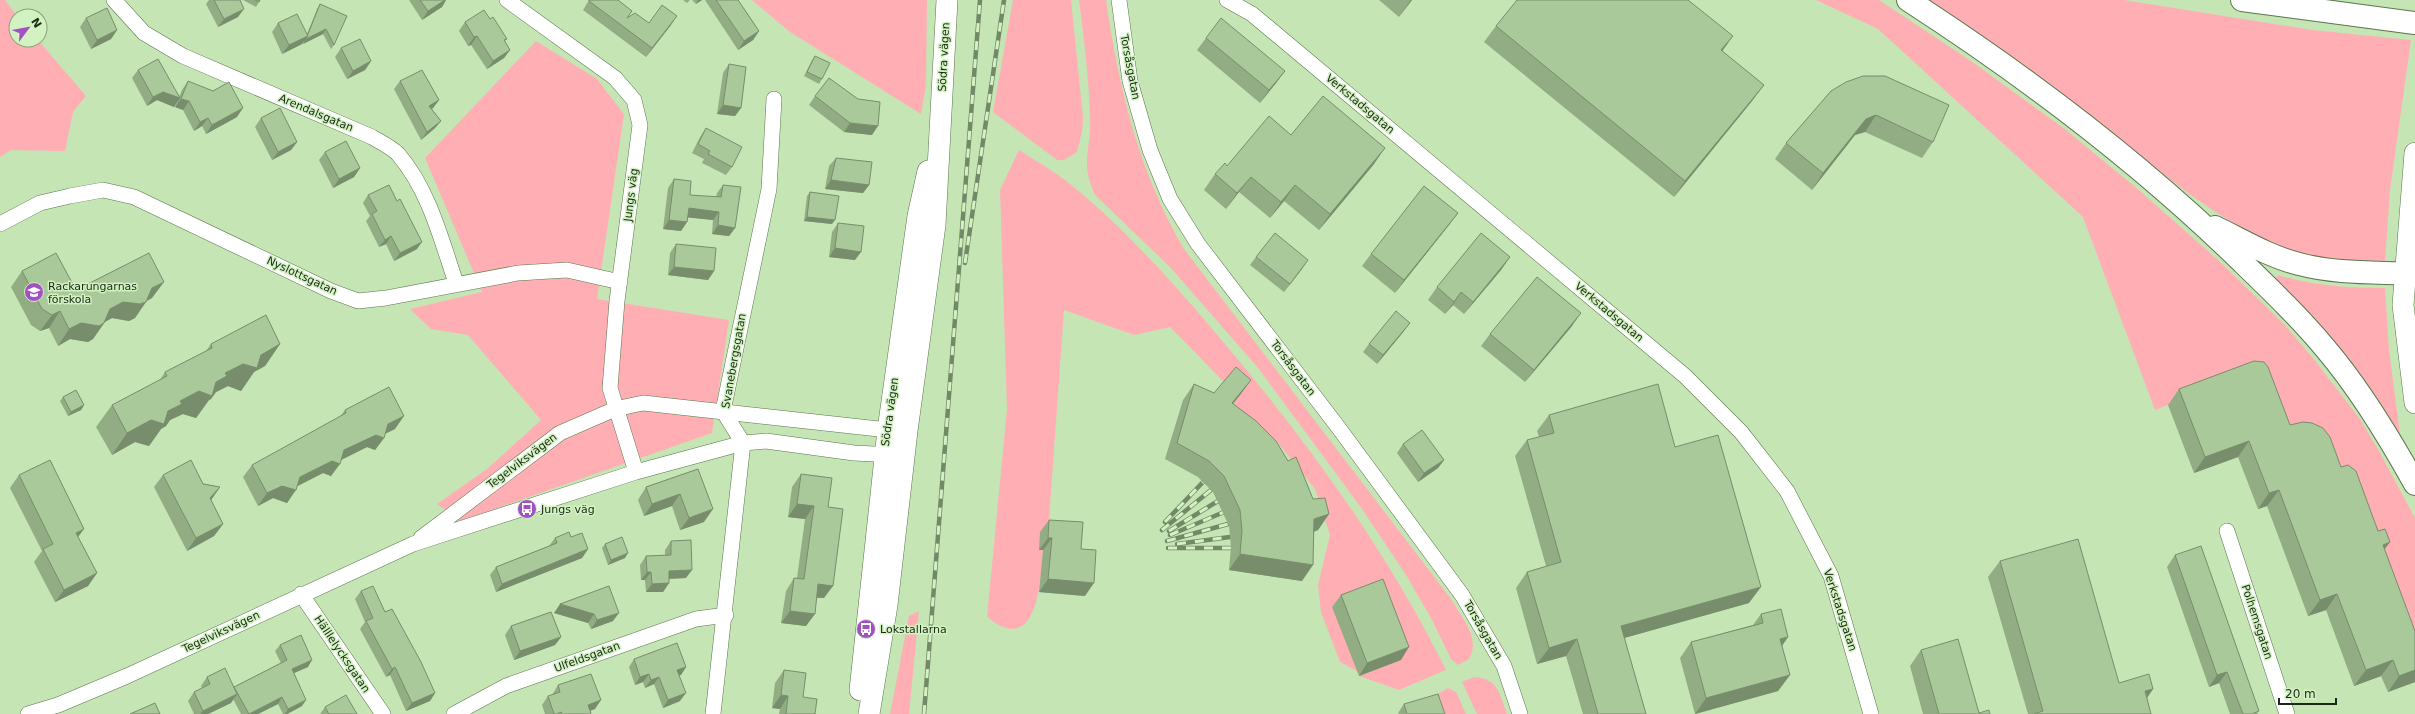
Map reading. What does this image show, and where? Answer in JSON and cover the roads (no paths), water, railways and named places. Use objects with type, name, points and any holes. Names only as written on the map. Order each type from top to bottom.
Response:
[{"type":"highway","points":[[1908,0],[2010,71],[2115,149],[2196,217],[2290,308],[2325,348],[2380,424],[2415,484]]},
{"type":"highway","points":[[2242,0],[2415,23]]},
{"type":"highway","points":[[2196,217],[2266,252],[2298,264],[2331,270],[2410,274]]},
{"type":"main road","name":"Södra vägen","points":[[858,714],[897,431],[918,216],[941,114],[947,0]]},
{"type":"main road","points":[[2415,153],[2410,274],[2403,305],[2415,403]]},
{"type":"main road","name":"Södra vägen","points":[[869,714],[888,605],[894,455]]},
{"type":"street","name":"Arendalsgatan","points":[[114,0],[144,33],[184,56],[372,137],[397,153],[416,178],[433,216],[456,283]]},
{"type":"street","name":"Jungs väg","points":[[507,0],[615,78],[634,100],[640,125],[620,282],[610,372],[610,388],[636,472]]},
{"type":"street","name":"Torsåsgatan","points":[[1118,0],[1130,81],[1150,150],[1170,199],[1198,244],[1338,427],[1462,595],[1504,666],[1520,714]]},
{"type":"street","name":"Verkstadsgatan","points":[[1227,0],[1258,19],[1686,376],[1741,432],[1787,491],[1831,576],[1871,714]]},
{"type":"street","name":"Svanebergsgatan","points":[[743,443],[723,411],[769,189],[774,99]]},
{"type":"street","name":"Nyslottsgatan","points":[[0,224],[40,203],[104,190],[134,197],[331,291],[358,301],[386,298],[456,283],[518,273],[567,270],[620,282]]},
{"type":"street","name":"Tegelviksvägen","points":[[413,544],[560,433],[615,408],[643,403],[897,431]]},
{"type":"street","name":"Tegelviksvägen","points":[[28,714],[58,705],[127,676],[413,544],[636,472],[743,443],[766,441],[894,455]]},
{"type":"street","points":[[713,714],[726,615],[743,443]]},
{"type":"street","name":"Polhemsgatan","points":[[2228,531],[2287,714]]},
{"type":"street","name":"Hälllelycksgatan","points":[[302,594],[383,714]]},
{"type":"street","name":"Ulfeldsgatan","points":[[454,714],[506,686],[696,619],[726,615]]},
{"type":"railway","points":[[924,714],[980,0]]},
{"type":"railway","points":[[965,263],[1004,0]]},
{"type":"railway","points":[[1165,522],[1203,482]]},
{"type":"railway","points":[[1162,530],[1211,490]]},
{"type":"railway","points":[[1169,531],[1218,501]]},
{"type":"railway","points":[[1170,535],[1224,512]]},
{"type":"railway","points":[[1167,541],[1228,524]]},
{"type":"railway","points":[[1177,544],[1230,537]]},
{"type":"railway","points":[[1168,548],[1231,548]]},
{"type":"place","name":"Rackarungarnas förskola","points":[[34,292]]},
{"type":"place","name":"Jungs väg","points":[[527,509]]},
{"type":"place","name":"Lokstallarna","points":[[866,629]]}]
